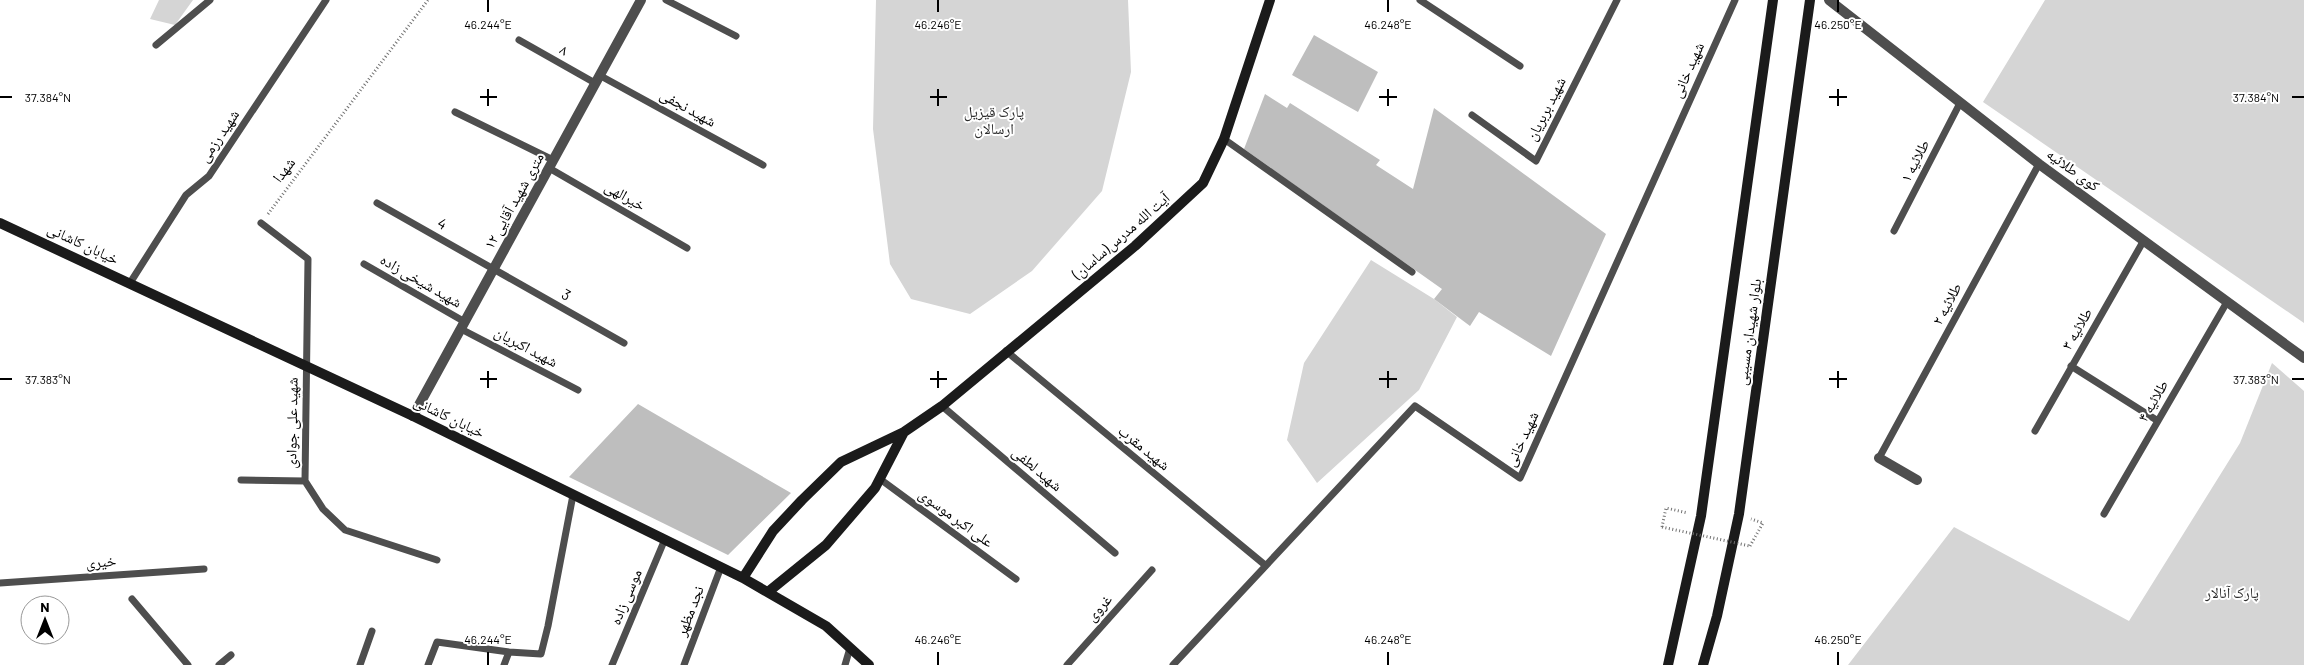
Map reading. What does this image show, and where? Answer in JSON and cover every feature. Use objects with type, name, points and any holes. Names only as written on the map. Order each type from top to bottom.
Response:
[{"type":"street","name":"۱۲ متری شهید آقایی","points":[[413,416],[641,0]]},
{"type":"street","name":"آیت الله مدرس(ساسان)","points":[[743,578],[773,531],[841,462],[904,432],[942,406],[1135,246],[1203,183],[1224,140],[1270,0]]},
{"type":"street","name":"بلوار شهیدان مسیبی","points":[[1668,665],[1701,516],[1773,0]]},
{"type":"street","name":"بلوار شهیدان مسیبی","points":[[1703,665],[1717,616],[1739,514],[1810,0]]},
{"type":"street","name":"کوی طلائیه","points":[[1829,0],[2038,164],[2304,358]]},
{"type":"street","name":"خیابان کاشانی","points":[[0,223],[413,416],[743,578],[826,626],[869,665]]},
{"type":"street","name":"آیت الله مدرس(ساسان)","points":[[768,592],[826,545],[880,480],[904,432]]},
{"type":"street","points":[[1879,458],[1917,480]]},
{"type":"lane","points":[[156,45],[210,0]]},
{"type":"lane","name":"شهید رزمی","points":[[130,283],[186,195],[209,176],[326,0]]},
{"type":"lane","points":[[666,0],[736,36]]},
{"type":"lane","points":[[1420,0],[1520,66]]},
{"type":"lane","name":"شهید بربریان","points":[[1472,115],[1536,161],[1616,0]]},
{"type":"lane","name":"شهید خانی","points":[[1173,665],[1414,406],[1520,478],[1735,0]]},
{"type":"lane","name":"۸","points":[[519,40],[597,79]]},
{"type":"lane","name":"شهید نجفی","points":[[597,79],[763,165]]},
{"type":"lane","name":"طلائیه ۱","points":[[1894,231],[1960,103]]},
{"type":"lane","name":"خیرالهی","points":[[455,112],[551,164],[687,248]]},
{"type":"lane","points":[[1224,140],[1412,272]]},
{"type":"lane","name":"طلائیه ۲","points":[[1879,458],[2038,164]]},
{"type":"lane","name":"4","points":[[378,203],[493,270]]},
{"type":"lane","points":[[261,223],[308,259],[306,366]]},
{"type":"lane","name":"طلائیه ۳","points":[[2035,431],[2144,240]]},
{"type":"lane","name":"شهید شیخی زاده","points":[[364,264],[463,326]]},
{"type":"lane","name":"3","points":[[493,270],[624,343]]},
{"type":"lane","name":"طلائیه ۴","points":[[2104,514],[2227,302]]},
{"type":"lane","name":"شهید اکبریان","points":[[463,326],[578,390]]},
{"type":"lane","name":"شهید مقرب","points":[[1006,352],[1265,565]]},
{"type":"lane","name":"شهید علی جوادی","points":[[306,366],[305,481],[323,509],[345,530],[437,560]]},
{"type":"lane","points":[[2071,366],[2158,421]]},
{"type":"lane","name":"شهید لطفی","points":[[942,406],[1115,553]]},
{"type":"lane","name":"شهید علی جوادی","points":[[241,480],[305,481]]},
{"type":"lane","name":"علی اکبر موسوی","points":[[880,480],[1016,579]]},
{"type":"lane","points":[[428,665],[437,642],[509,652],[541,654],[548,626],[572,495]]},
{"type":"lane","name":"موسی زاده","points":[[612,665],[665,539]]},
{"type":"lane","name":"نجد مظهر","points":[[684,665],[721,567]]},
{"type":"lane","name":"خیری","points":[[0,583],[204,569]]},
{"type":"lane","name":"غروی","points":[[1067,665],[1152,570]]},
{"type":"lane","points":[[132,599],[188,665]]},
{"type":"lane","points":[[360,665],[372,631]]},
{"type":"lane","points":[[845,665],[850,648]]},
{"type":"lane","points":[[504,665],[509,652]]},
{"type":"lane","points":[[219,665],[231,655]]},
{"type":"path","name":"شهدا","points":[[261,223],[428,0]]},
{"type":"path","points":[[1701,516],[1666,508],[1662,527],[1750,546],[1763,523]]},
{"type":"green space","points":[[159,0],[193,0],[175,25],[150,19]]},
{"type":"green space","name":"پارک قیزیل ارسالان","points":[[876,0],[1128,0],[1131,72],[1102,191],[1032,271],[970,314],[911,299],[890,264],[873,129]]},
{"type":"green space","points":[[2045,0],[2304,0],[2304,323],[1983,102]]},
{"type":"green space","points":[[1371,260],[1434,299],[1457,317],[1419,390],[1317,483],[1287,440],[1304,363]]},
{"type":"green space","name":"پارک آنالار","points":[[2272,363],[2304,391],[2304,665],[1848,665],[1954,527],[2129,621],[2240,443]]},
{"type":"building","points":[[1314,35],[1378,72],[1358,112],[1292,75]]},
{"type":"building","points":[[1265,94],[1287,108],[1290,103],[1380,160],[1376,165],[1413,189],[1434,108],[1606,234],[1551,356],[1479,312],[1470,326],[1434,299],[1442,289],[1244,149]]},
{"type":"building","points":[[638,404],[791,493],[728,555],[569,477]]}]
